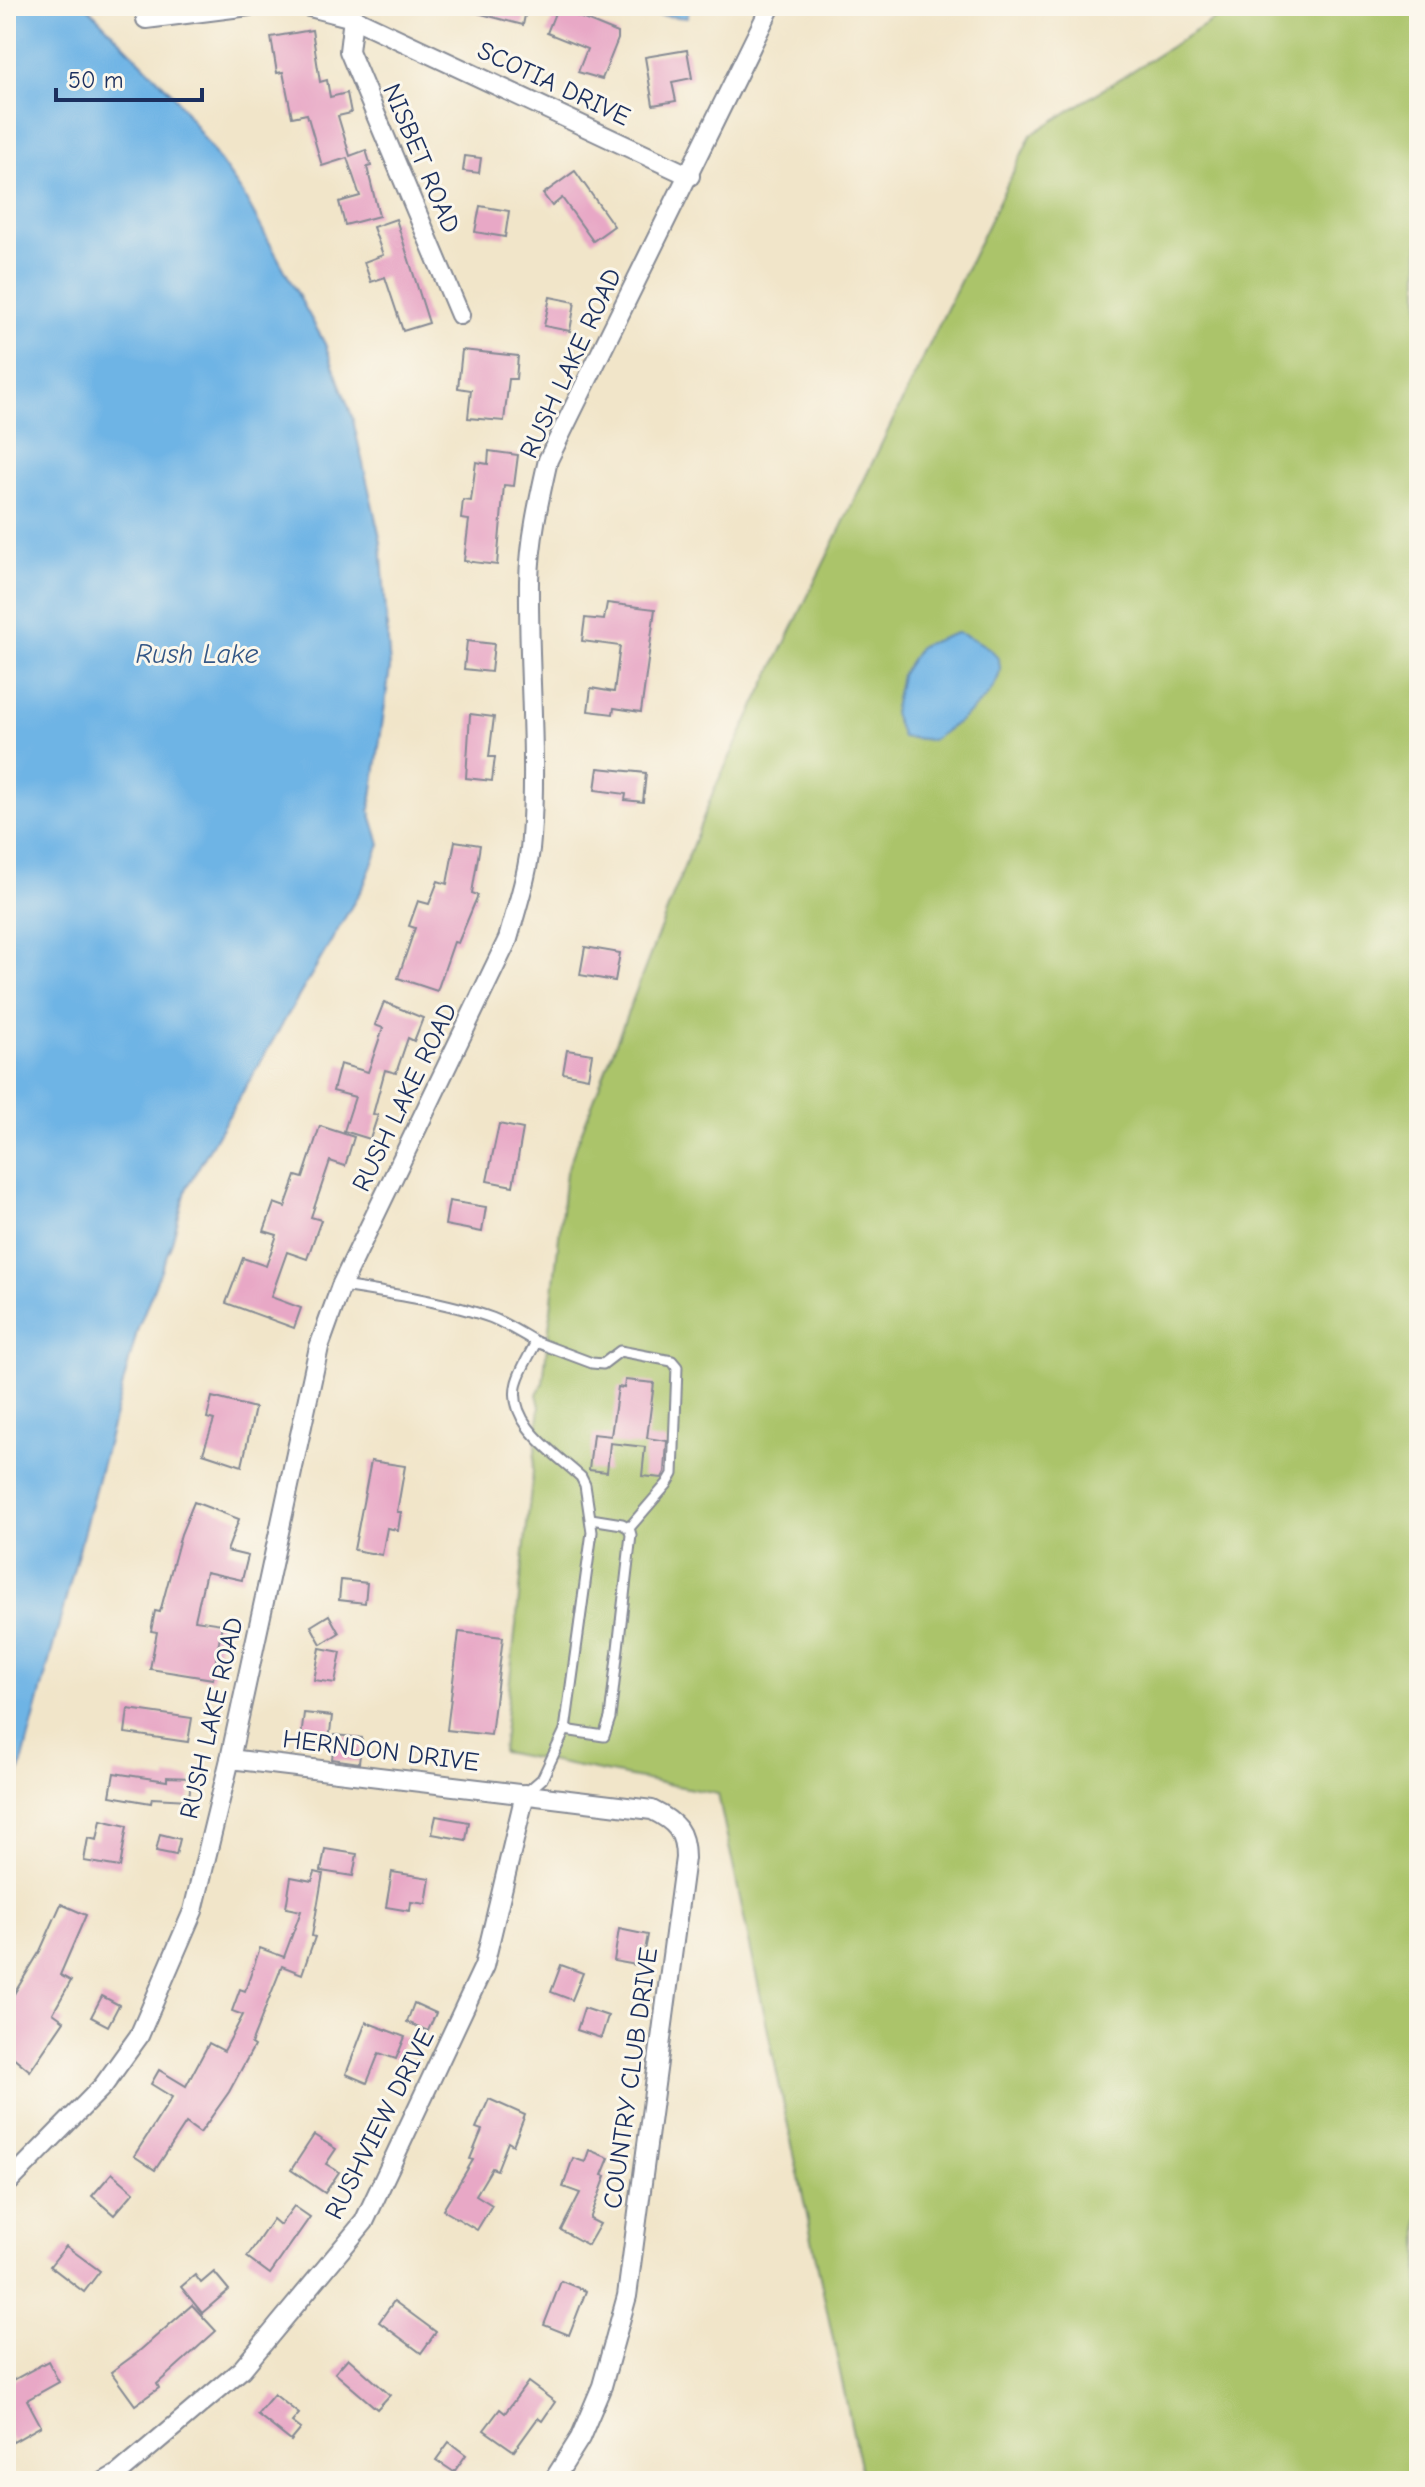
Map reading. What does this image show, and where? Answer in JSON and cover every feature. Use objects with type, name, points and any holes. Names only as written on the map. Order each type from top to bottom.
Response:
[{"type":"street","points":[[146,19],[249,6]]},
{"type":"street","name":"SCOTIA DRIVE","points":[[306,6],[353,18],[690,176]]},
{"type":"street","name":"RUSH LAKE ROAD","points":[[6,2185],[103,2086],[139,2036],[193,1911],[230,1759],[319,1347],[341,1286],[508,939],[523,887],[531,841],[533,782],[529,579],[534,522],[548,460],[771,6]]},
{"type":"street","name":"NISBET ROAD","points":[[353,18],[349,51],[460,315]]},
{"type":"street","name":"HERNDON DRIVE","points":[[230,1759],[525,1794]]},
{"type":"street","name":"RUSHVIEW DRIVE","points":[[105,2481],[130,2464],[242,2369],[364,2222],[484,1966],[525,1794]]},
{"type":"street","name":"COUNTRY CLUB DRIVE","points":[[525,1794],[652,1810],[668,1818],[685,1840],[627,2296],[602,2386],[580,2438],[553,2481]]},
{"type":"lane","points":[[341,1286],[383,1292],[473,1313],[592,1363],[603,1364],[620,1351],[672,1361],[677,1367],[673,1474],[629,1528]]},
{"type":"lane","points":[[525,1794],[542,1779],[565,1730],[592,1532],[581,1477],[539,1439],[517,1408],[517,1382],[536,1342]]},
{"type":"lane","points":[[565,1730],[604,1736],[608,1729],[631,1535],[629,1528],[622,1524],[591,1519]]},
{"type":"green space","points":[[1235,6],[1419,6],[1419,2481],[863,2481],[718,1794],[502,1752],[540,1407],[537,1394],[543,1383],[566,1172],[714,790],[1031,135]]},
{"type":"water","name":"Rush Lake","points":[[6,6],[86,6],[173,94],[243,194],[325,344],[352,416],[381,542],[390,669],[370,811],[380,844],[364,885],[187,1187],[172,1242],[138,1328],[6,1823]]},
{"type":"water","points":[[635,6],[690,6],[687,18],[657,15]]},
{"type":"water","points":[[956,633],[984,645],[997,657],[1000,670],[995,684],[972,711],[932,740],[902,737],[893,713],[901,675],[920,646]]},
{"type":"building","points":[[471,6],[527,6],[523,25],[470,11]]},
{"type":"building","points":[[557,8],[618,33],[602,79],[578,72],[587,49],[547,33]]},
{"type":"building","points":[[312,30],[320,82],[327,80],[330,97],[347,93],[351,113],[338,116],[350,156],[366,150],[371,166],[367,167],[379,216],[345,225],[339,202],[360,196],[347,158],[322,166],[307,114],[292,117],[283,72],[277,73],[271,37]]},
{"type":"building","points":[[687,50],[692,78],[672,82],[676,101],[653,105],[645,57]]},
{"type":"building","points":[[465,156],[481,158],[479,173],[463,171]]},
{"type":"building","points":[[575,171],[614,226],[593,241],[562,198],[552,206],[543,194]]},
{"type":"building","points":[[480,206],[509,211],[505,237],[475,232]]},
{"type":"building","points":[[396,219],[429,323],[403,331],[385,277],[371,282],[364,262],[383,255],[373,227]]},
{"type":"building","points":[[550,297],[575,302],[570,331],[544,326]]},
{"type":"building","points":[[462,350],[518,356],[516,379],[509,379],[504,421],[468,418],[471,390],[458,388]]},
{"type":"building","points":[[489,451],[518,455],[514,486],[504,485],[497,565],[464,561],[469,520],[461,519],[463,500],[471,501],[476,462],[488,464]]},
{"type":"building","points":[[607,603],[655,609],[641,712],[614,708],[613,714],[588,711],[591,688],[614,692],[620,646],[582,641],[585,618],[604,620]]},
{"type":"building","points":[[467,641],[494,644],[491,672],[464,669]]},
{"type":"building","points":[[470,714],[494,717],[489,757],[495,757],[492,781],[466,778]]},
{"type":"building","points":[[598,768],[646,773],[643,802],[625,800],[626,794],[595,790]]},
{"type":"building","points":[[455,841],[480,845],[472,893],[478,895],[458,943],[454,942],[437,991],[398,978],[415,928],[409,926],[418,901],[429,904],[438,881],[447,884]]},
{"type":"building","points":[[585,947],[620,953],[615,981],[580,975]]},
{"type":"building","points":[[384,1002],[423,1018],[414,1041],[408,1038],[396,1073],[385,1070],[373,1114],[378,1115],[370,1139],[344,1131],[355,1097],[333,1091],[340,1064],[368,1072],[383,1028],[375,1025]]},
{"type":"building","points":[[567,1050],[592,1054],[588,1078],[563,1073]]},
{"type":"building","points":[[499,1124],[523,1129],[513,1186],[487,1181]]},
{"type":"building","points":[[320,1126],[354,1137],[345,1166],[330,1161],[311,1217],[321,1220],[307,1259],[287,1252],[271,1297],[301,1308],[294,1328],[226,1303],[243,1258],[266,1266],[277,1235],[264,1231],[274,1203],[285,1207],[296,1176],[303,1178]]},
{"type":"building","points":[[449,1201],[486,1207],[482,1232],[445,1225]]},
{"type":"building","points":[[625,1380],[654,1383],[647,1438],[667,1441],[662,1478],[642,1476],[645,1447],[610,1443],[607,1472],[589,1470],[593,1434],[611,1436],[618,1387],[624,1388]]},
{"type":"building","points":[[212,1397],[255,1408],[242,1466],[203,1453],[214,1420],[207,1418]]},
{"type":"building","points":[[371,1461],[405,1466],[397,1512],[401,1512],[398,1530],[387,1528],[382,1555],[354,1550]]},
{"type":"building","points":[[194,1502],[239,1519],[227,1551],[248,1556],[242,1580],[206,1572],[195,1620],[222,1624],[213,1679],[150,1669],[157,1632],[151,1631],[155,1611],[160,1612],[181,1534]]},
{"type":"building","points":[[341,1580],[367,1583],[365,1603],[339,1600]]},
{"type":"building","points":[[329,1615],[339,1633],[321,1644],[311,1626]]},
{"type":"building","points":[[459,1632],[503,1637],[491,1735],[447,1730]]},
{"type":"building","points":[[320,1648],[341,1652],[335,1683],[314,1680]]},
{"type":"building","points":[[128,1709],[192,1718],[188,1742],[125,1733]]},
{"type":"building","points":[[304,1713],[332,1716],[329,1741],[301,1738]]},
{"type":"building","points":[[335,1735],[362,1738],[359,1763],[332,1759]]},
{"type":"building","points":[[114,1773],[167,1781],[167,1777],[191,1778],[189,1800],[152,1798],[151,1803],[110,1796]]},
{"type":"building","points":[[436,1816],[469,1822],[466,1840],[432,1834]]},
{"type":"building","points":[[101,1820],[127,1826],[120,1867],[84,1861],[88,1838],[97,1840]]},
{"type":"building","points":[[160,1834],[180,1839],[176,1855],[156,1851]]},
{"type":"building","points":[[325,1849],[357,1854],[353,1876],[321,1871]]},
{"type":"building","points":[[315,1872],[323,1874],[312,1936],[315,1937],[302,1974],[282,1966],[251,2044],[254,2046],[229,2092],[200,2133],[186,2123],[155,2170],[134,2156],[172,2097],[151,2084],[159,2070],[186,2086],[209,2043],[224,2051],[243,2015],[232,2011],[240,1989],[245,1991],[260,1948],[284,1957],[301,1911],[286,1908],[291,1877],[312,1881]]},
{"type":"building","points":[[392,1872],[430,1878],[426,1904],[411,1902],[410,1911],[386,1907]]},
{"type":"building","points":[[61,1904],[86,1915],[60,1975],[71,1981],[53,2013],[64,2021],[30,2071],[6,2051],[6,2007],[40,1951]]},
{"type":"building","points":[[619,1929],[648,1935],[642,1966],[614,1961]]},
{"type":"building","points":[[561,1965],[583,1973],[572,2000],[551,1992]]},
{"type":"building","points":[[102,1996],[119,2005],[108,2026],[91,2017]]},
{"type":"building","points":[[414,2003],[436,2013],[428,2031],[407,2022]]},
{"type":"building","points":[[584,2008],[608,2016],[601,2038],[577,2030]]},
{"type":"building","points":[[366,2022],[405,2037],[396,2059],[379,2053],[367,2083],[346,2074]]},
{"type":"building","points":[[489,2099],[525,2115],[513,2145],[508,2142],[497,2170],[492,2168],[476,2195],[492,2205],[477,2230],[443,2210],[473,2160],[470,2159],[482,2130],[476,2128]]},
{"type":"building","points":[[314,2135],[336,2149],[326,2164],[339,2172],[325,2193],[291,2170]]},
{"type":"building","points":[[589,2150],[609,2158],[602,2175],[606,2176],[590,2219],[600,2224],[588,2245],[561,2230],[580,2193],[563,2187],[573,2158],[585,2162]]},
{"type":"building","points":[[112,2173],[134,2192],[114,2215],[92,2196]]},
{"type":"building","points":[[294,2206],[310,2217],[270,2274],[247,2257],[273,2219],[280,2225]]},
{"type":"building","points":[[66,2246],[100,2271],[84,2292],[50,2266]]},
{"type":"building","points":[[214,2272],[229,2290],[202,2313],[181,2287],[195,2275],[201,2283]]},
{"type":"building","points":[[561,2281],[586,2291],[569,2335],[544,2325]]},
{"type":"building","points":[[394,2301],[436,2332],[421,2353],[379,2322]]},
{"type":"building","points":[[192,2305],[216,2331],[157,2384],[159,2388],[135,2405],[111,2372]]},
{"type":"building","points":[[348,2358],[390,2395],[377,2409],[335,2373]]},
{"type":"building","points":[[48,2361],[59,2382],[27,2400],[41,2426],[13,2442],[6,2429],[6,2384]]},
{"type":"building","points":[[528,2382],[555,2402],[542,2421],[538,2418],[514,2451],[484,2430],[500,2409],[505,2413]]},
{"type":"building","points":[[274,2394],[299,2414],[292,2422],[301,2429],[291,2441],[257,2414]]},
{"type":"building","points":[[449,2442],[466,2455],[454,2472],[436,2460]]}]
